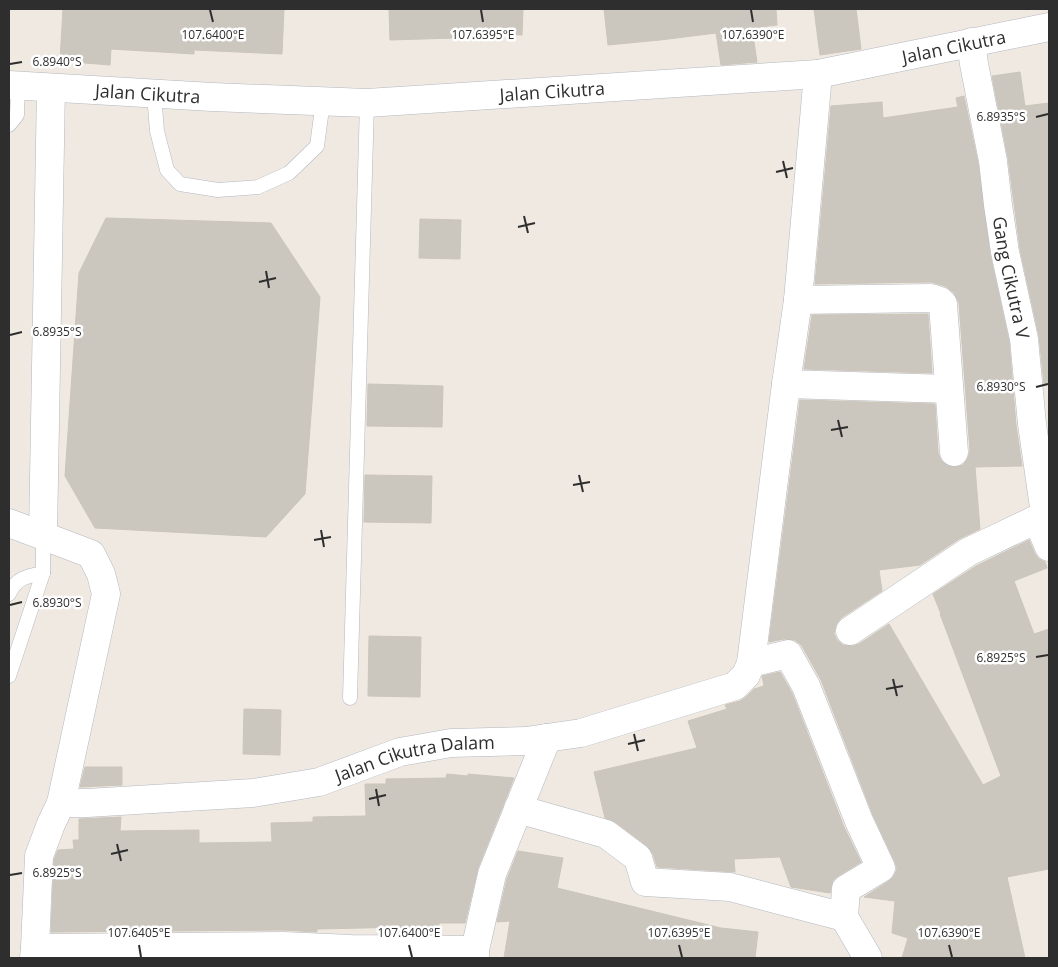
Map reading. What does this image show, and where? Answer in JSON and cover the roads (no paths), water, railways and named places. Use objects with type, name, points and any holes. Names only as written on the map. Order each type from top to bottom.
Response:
[{"type":"street","name":"Jalan Cikutra","points":[[13,86],[367,103],[818,74],[1049,27]]},
{"type":"street","name":"Gang Cikutra V","points":[[971,42],[993,161],[1005,252],[1024,339],[1032,424],[1049,547]]},
{"type":"street","points":[[818,74],[798,300],[751,663],[788,654],[806,686],[860,821],[881,868],[846,889],[844,917],[868,958]]},
{"type":"street","points":[[43,535],[51,88]]},
{"type":"street","points":[[798,300],[931,298],[940,301],[943,304],[954,452]]},
{"type":"street","points":[[786,384],[949,389]]},
{"type":"street","points":[[850,631],[968,552],[1044,515]]},
{"type":"street","points":[[9,523],[91,554],[102,574],[106,594],[61,803],[39,856],[34,953],[283,946],[475,954],[492,874],[547,738]]},
{"type":"street","name":"Jalan Cikutra Dalam","points":[[61,803],[253,793],[319,782],[400,752],[451,743],[526,741],[581,733],[734,686],[746,675],[751,663]]},
{"type":"street","points":[[518,809],[606,834],[638,858],[645,882],[730,887],[844,917]]},
{"type":"lane","points":[[9,125],[17,114],[13,86]]},
{"type":"lane","points":[[154,94],[157,131],[167,170],[180,184],[218,190],[258,187],[289,173],[316,146],[323,101]]},
{"type":"lane","points":[[350,698],[367,103]]},
{"type":"lane","points":[[9,676],[43,573],[43,535]]},
{"type":"lane","points":[[9,594],[12,588],[24,576],[43,573]]}]
